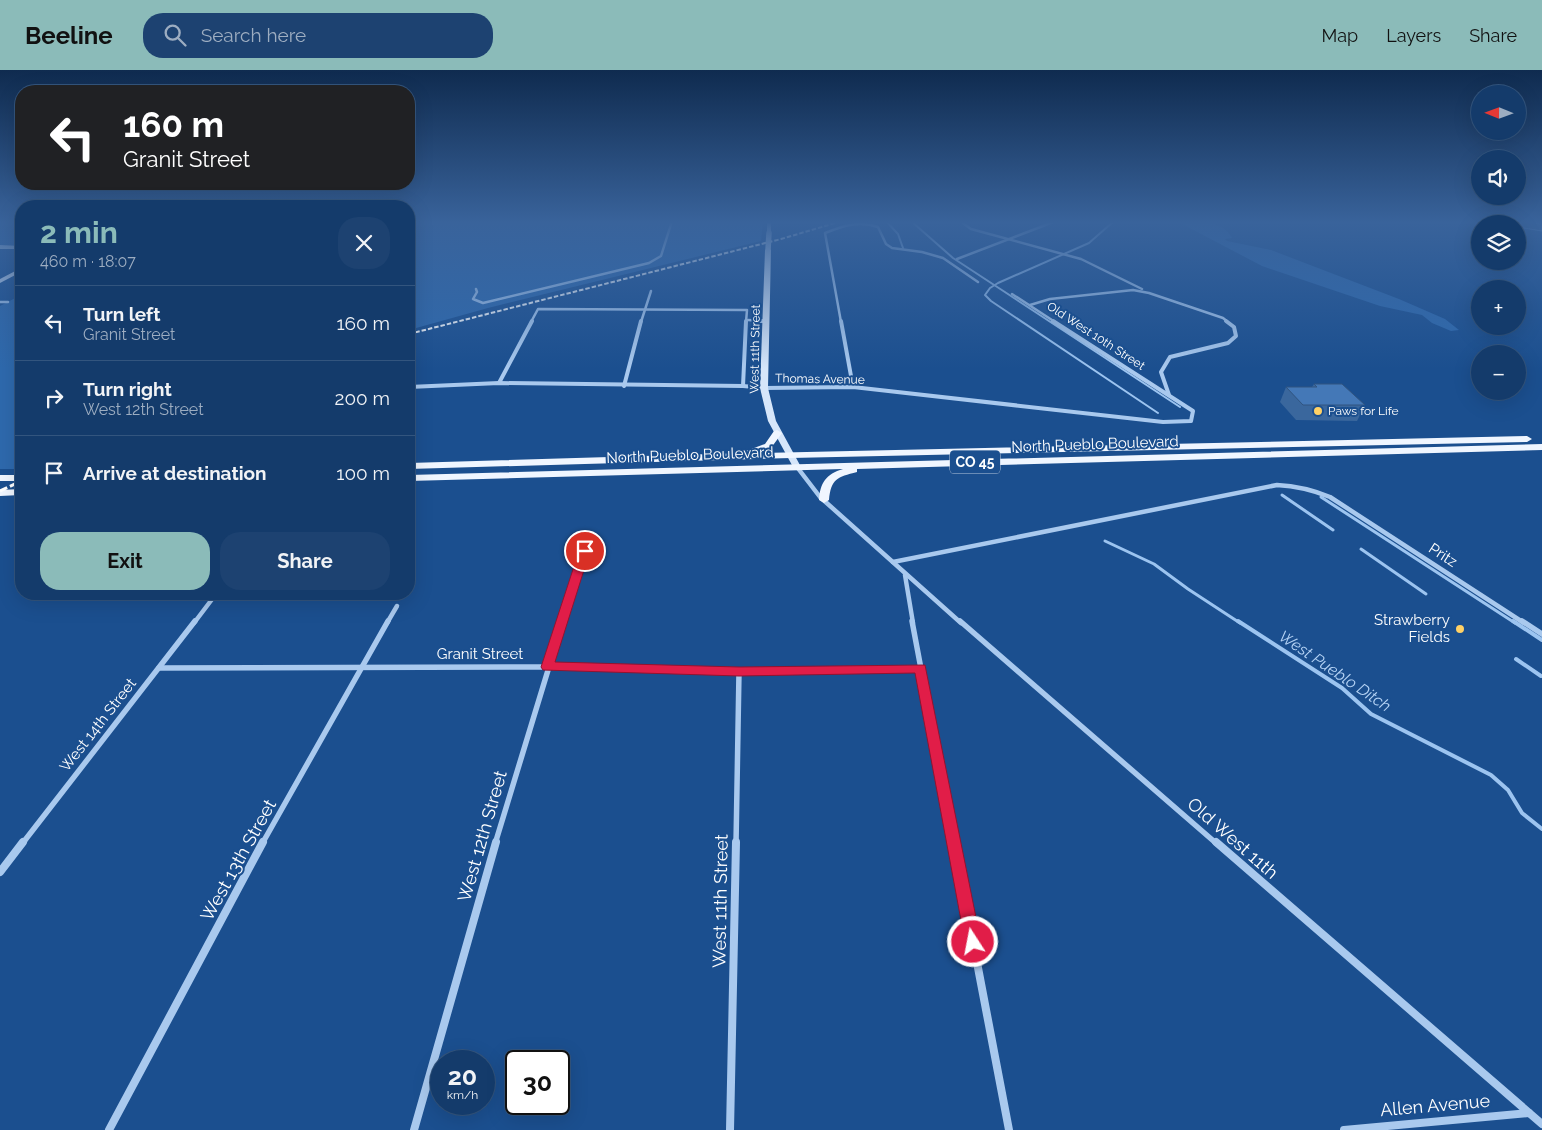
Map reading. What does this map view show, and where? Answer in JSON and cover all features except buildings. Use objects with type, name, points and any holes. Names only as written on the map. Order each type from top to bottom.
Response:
[{"type":"main road","points":[[736,456],[768,446],[777,433]]},
{"type":"main road","name":"North Pueblo Boulevard","points":[[415,466],[736,456],[1542,438]]},
{"type":"main road","name":"North Pueblo Boulevard","points":[[415,478],[1542,447]]},
{"type":"main road","points":[[824,500],[825,486],[839,473],[884,464]]},
{"type":"main road","points":[[0,478],[15,478]]},
{"type":"main road","points":[[0,493],[15,492]]},
{"type":"street","points":[[476,290],[477,292],[473,299],[483,303],[618,270]]},
{"type":"street","name":"West 11th Street","points":[[767,270],[764,388],[767,409],[777,433],[797,467],[824,500],[904,574]]},
{"type":"street","points":[[832,270],[853,387]]},
{"type":"street","points":[[961,270],[978,282]]},
{"type":"street","points":[[1106,270],[1149,293]]},
{"type":"street","points":[[0,281],[15,273]]},
{"type":"street","points":[[1030,304],[1050,298],[1133,290],[1149,293],[1223,318],[1234,327],[1236,336],[1228,343],[1170,357],[1161,372],[1170,395]]},
{"type":"street","points":[[624,386],[644,309],[651,291]]},
{"type":"street","name":"Old West 10th Street","points":[[1012,294],[1170,395]]},
{"type":"street","points":[[0,302],[8,302]]},
{"type":"street","points":[[500,383],[538,309],[747,310],[748,320],[743,386]]},
{"type":"street","points":[[748,320],[766,321]]},
{"type":"street","name":"Thomas Avenue","points":[[415,387],[500,383],[743,386],[764,388],[853,387],[1164,422],[1191,421],[1193,411],[1170,395]]},
{"type":"street","name":"Pritz","points":[[893,562],[1277,486],[1312,489],[1330,497],[1542,634]]},
{"type":"street","name":"West 12th Street","points":[[414,1130],[460,964],[548,667],[585,551]]},
{"type":"street","points":[[904,574],[920,668],[1009,1130]]},
{"type":"street","name":"Old West 11th","points":[[904,574],[1542,1124]]},
{"type":"street","name":"West 14th Street","points":[[0,872],[211,600]]},
{"type":"street","name":"West 13th Street","points":[[109,1130],[360,667],[396,606]]},
{"type":"street","name":"Granit Street","points":[[159,668],[548,667],[739,672],[920,668]]},
{"type":"street","name":"West 11th Street","points":[[730,1130],[739,672]]},
{"type":"street","name":"Allen Avenue","points":[[1344,1130],[1529,1113]]},
{"type":"shaded area","points":[[415,270],[641,270],[488,308],[415,328]]},
{"type":"shaded area","points":[[1275,270],[1324,270],[1445,319],[1459,330],[1451,331],[1432,323],[1422,315],[1380,306]]},
{"type":"shaded area","points":[[15,298],[15,469],[0,469],[0,306]]},
{"type":"waterway","points":[[972,270],[994,285]]},
{"type":"waterway","points":[[994,285],[1027,270]]},
{"type":"waterway","points":[[994,285],[1180,407]]},
{"type":"waterway","points":[[994,285],[985,295],[991,301],[1158,413]]},
{"type":"waterway","points":[[1282,495],[1333,530]]},
{"type":"waterway","points":[[1321,497],[1515,623]]},
{"type":"waterway","name":"West Pueblo Ditch","points":[[1105,541],[1154,564],[1240,623]]},
{"type":"waterway","points":[[1361,549],[1426,594]]},
{"type":"waterway","name":"West Pueblo Ditch","points":[[1238,621],[1342,688],[1371,714],[1491,775],[1508,790],[1522,813],[1542,829]]},
{"type":"waterway","points":[[1513,621],[1542,640]]},
{"type":"waterway","points":[[1516,659],[1541,676]]},
{"type":"railway","points":[[415,332],[658,270]]},
{"type":"railway","points":[[0,491],[15,484]]},
{"type":"place","name":"Paws for Life","points":[[1318,411]]},
{"type":"place","name":"Strawberry Fields","points":[[1460,629]]},
{"type":"route","points":[[585,551],[548,667],[739,672],[920,668],[973,942]]}]
